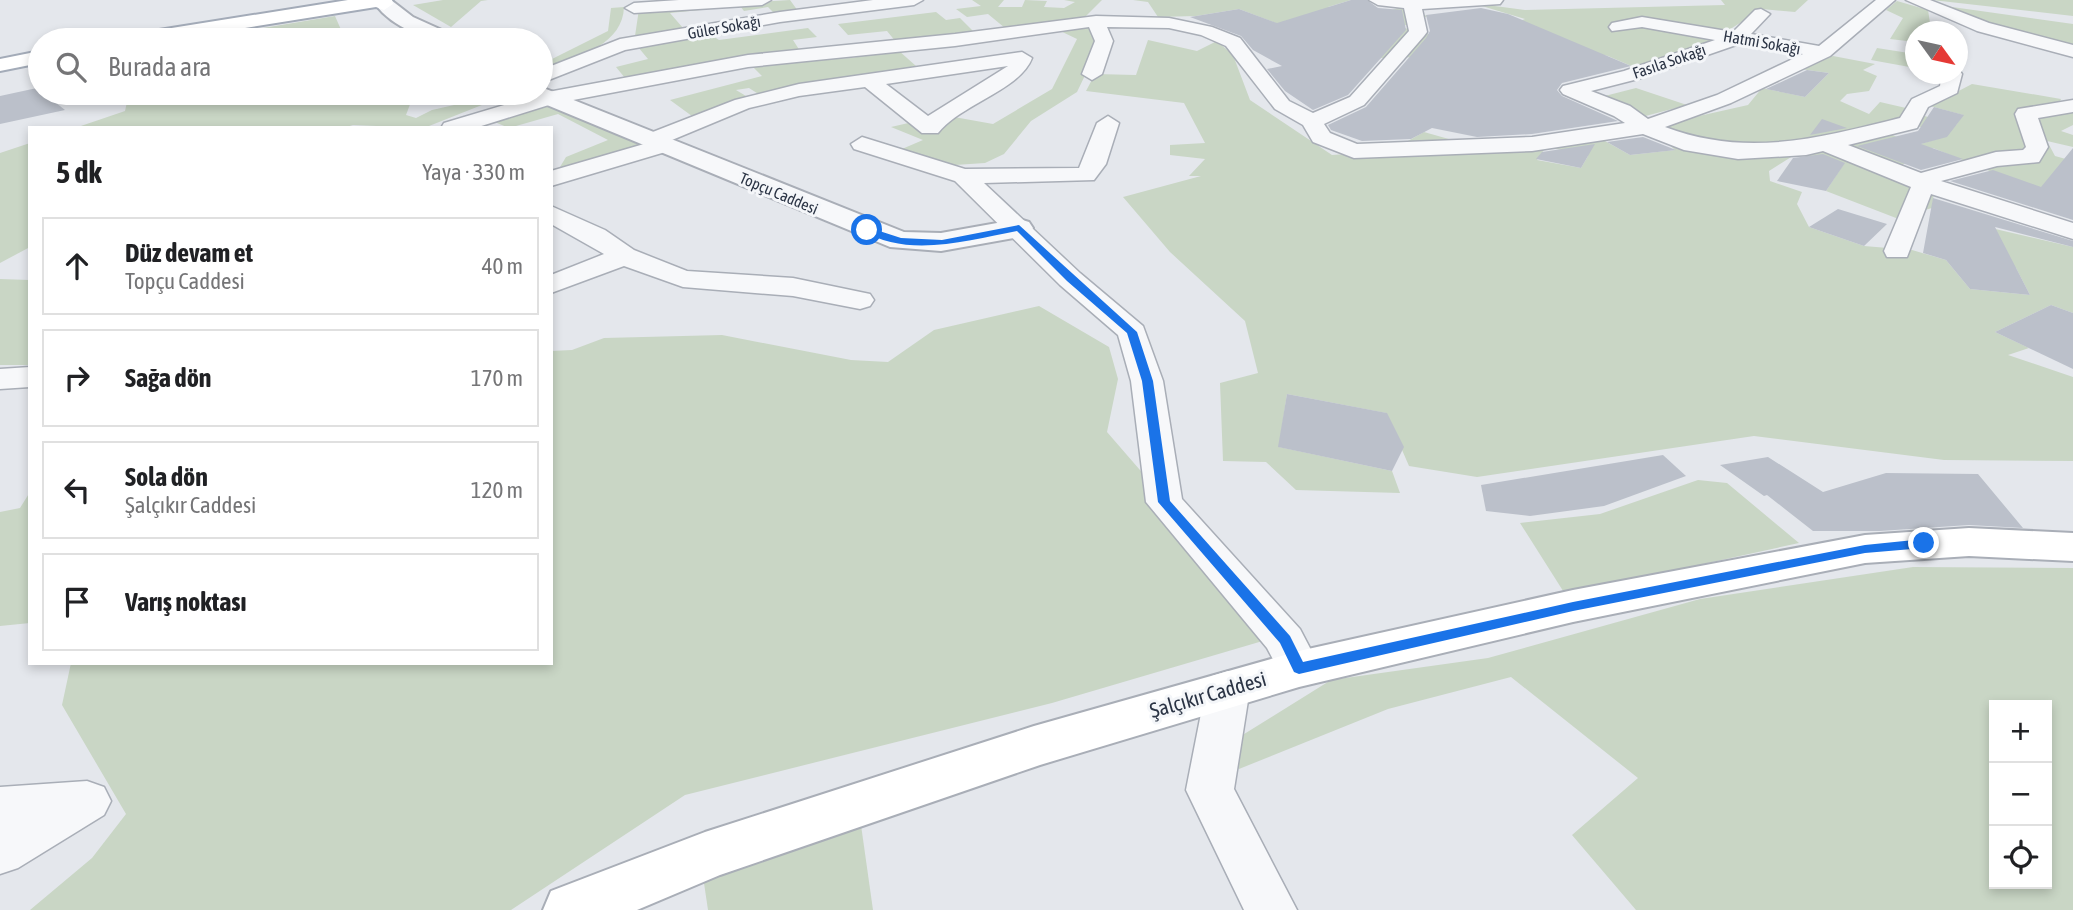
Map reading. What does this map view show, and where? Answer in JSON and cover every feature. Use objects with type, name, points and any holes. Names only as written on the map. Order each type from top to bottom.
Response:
[{"type":"main road","points":[[213,28],[383,2],[413,0]]},
{"type":"main road","points":[[231,28],[383,2]]},
{"type":"main road","points":[[0,66],[28,61]]},
{"type":"main road","name":"Şalçıkır Caddesi","points":[[572,910],[718,852],[1034,746],[1299,668],[1573,606],[1865,549],[1969,542],[2073,547]]},
{"type":"street","points":[[620,45],[635,4],[762,0]]},
{"type":"street","name":"Güler Sokağı","points":[[553,83],[620,45],[780,17],[914,0]]},
{"type":"street","points":[[1378,0],[1412,5],[1469,4],[1494,0]]},
{"type":"street","points":[[553,88],[748,61],[942,42],[1096,21],[1169,23],[1206,31],[1233,42],[1282,105],[1312,121],[1321,137],[1354,151],[1532,144],[1645,127],[1724,99],[1823,52],[1886,0]]},
{"type":"street","points":[[1915,0],[1983,27],[2073,51]]},
{"type":"street","points":[[383,2],[406,21],[421,28]]},
{"type":"street","points":[[1312,121],[1357,100],[1383,74],[1418,32],[1412,5]]},
{"type":"street","points":[[1938,8],[1938,21]]},
{"type":"street","name":"Fasıla Sokağı","points":[[1645,127],[1622,111],[1571,92],[1572,88],[1630,75],[1737,38],[1761,14]]},
{"type":"street","points":[[1092,74],[1104,41],[1096,21]]},
{"type":"street","name":"Hatmi Sokağı","points":[[1618,27],[1642,23],[1823,52]]},
{"type":"street","points":[[2040,42],[2073,61]]},
{"type":"street","points":[[553,178],[659,142],[742,104],[799,90],[1022,58],[1017,68],[941,115],[930,128],[869,80]]},
{"type":"street","points":[[1645,127],[1692,145],[1738,152],[1806,148],[1909,123],[1919,103],[1950,89],[1951,84]]},
{"type":"street","name":"Topçu Caddesi","points":[[553,94],[659,142],[900,241],[942,242],[1019,228]]},
{"type":"street","points":[[457,126],[505,105]]},
{"type":"street","points":[[1897,251],[1918,195],[1931,176],[1973,165],[2031,157],[2037,147],[2026,114],[2073,106]]},
{"type":"street","points":[[862,144],[963,176],[1086,175],[1094,164],[1108,123]]},
{"type":"street","points":[[1824,143],[1926,184],[2073,231]]},
{"type":"street","points":[[963,176],[1070,279],[1132,332],[1147,381],[1164,502],[1285,640],[1299,668]]},
{"type":"street","points":[[553,215],[596,236],[624,256],[683,279],[793,287],[860,300]]},
{"type":"street","points":[[553,284],[624,256]]},
{"type":"street","points":[[0,379],[28,377]]},
{"type":"street","points":[[1228,688],[1210,790],[1271,910]]},
{"type":"street","points":[[0,808],[87,801],[0,852]]},
{"type":"green space","points":[[443,0],[488,0],[481,1],[451,27],[413,5]]},
{"type":"green space","points":[[790,0],[798,11],[775,14],[768,7],[744,11],[740,6],[670,13],[683,28],[635,36],[639,9]]},
{"type":"green space","points":[[972,0],[1004,0],[998,7],[1022,7],[1025,0],[1047,1],[1044,7],[1064,8],[1075,2],[1064,0],[1102,0],[1085,17],[1005,28],[988,14],[967,17],[956,9],[981,6]]},
{"type":"green space","points":[[1133,0],[1351,0],[1328,7],[1365,19],[1398,8],[1428,16],[1401,27],[1458,42],[1422,57],[1381,58],[1357,70],[1281,25],[1239,9],[1196,16],[1158,17],[1148,2]]},
{"type":"green space","points":[[1721,0],[1808,0],[1795,12],[1762,9],[1702,47],[1636,68],[1608,56],[1497,30],[1525,19],[1472,3],[1525,10],[1725,5]]},
{"type":"green space","points":[[1932,0],[2073,0],[2073,16]]},
{"type":"green space","points":[[1897,1],[1928,10],[1930,21],[1905,21],[1905,41],[1890,39],[1903,18],[1886,10]]},
{"type":"green space","points":[[1945,6],[2073,24],[2073,49],[1976,24]]},
{"type":"green space","points":[[624,7],[622,20],[608,39],[587,53],[553,64],[553,58],[608,31],[611,8]]},
{"type":"green space","points":[[936,12],[946,20],[960,18],[974,32],[896,42],[887,31],[848,35],[838,24]]},
{"type":"green space","points":[[335,16],[340,28],[264,28]]},
{"type":"green space","points":[[1097,22],[1101,42],[1077,92],[1031,121],[1004,154],[985,163],[955,165],[920,161],[895,152],[923,140],[891,127],[943,115],[993,124],[1052,89],[1077,39],[1052,27]]},
{"type":"green space","points":[[808,28],[817,37],[793,40],[800,51],[625,78],[616,67],[648,59],[638,47],[707,32],[719,40]]},
{"type":"green space","points":[[1148,40],[1197,51],[1217,41],[1233,55],[1250,100],[1332,155],[1390,151],[1424,132],[1477,147],[1574,140],[1605,141],[1630,155],[1675,150],[1650,127],[1748,105],[1762,88],[1805,97],[1829,73],[1800,69],[1833,56],[1875,64],[1863,70],[1877,76],[1869,91],[1847,94],[1840,101],[1869,114],[1880,102],[1906,108],[1896,123],[1885,132],[1917,145],[1947,136],[1909,123],[1921,115],[1956,125],[1963,115],[1930,106],[1972,84],[2061,99],[2054,114],[2073,110],[2073,125],[2061,131],[2073,135],[2073,147],[2047,141],[2055,156],[2073,161],[2073,205],[1933,148],[1902,165],[1923,173],[1934,192],[1932,208],[1896,218],[1826,191],[1843,165],[1796,154],[1769,171],[1770,181],[1802,192],[1797,204],[1809,227],[1864,246],[1912,250],[1946,260],[1970,289],[2030,295],[2016,268],[1967,261],[1991,228],[2073,247],[2073,313],[2051,305],[1995,332],[2029,348],[2008,355],[2073,377],[2073,461],[1944,460],[1754,436],[1477,477],[1409,466],[1386,413],[1287,394],[1279,447],[1392,471],[1400,493],[1296,490],[1266,462],[1223,461],[1220,383],[1258,373],[1245,321],[1170,252],[1123,197],[1201,176],[1189,176],[1205,159],[1170,155],[1170,145],[1205,143],[1184,103],[1086,91],[1095,74],[1136,75]],"holes":[[[1546,147],[1588,155],[1581,168],[1537,160]]]},
{"type":"green space","points":[[1877,48],[1905,52],[1905,66],[1871,60]]},
{"type":"green space","points":[[898,50],[916,66],[760,95],[749,88],[736,90],[751,99],[696,119],[670,100],[762,76],[750,64],[851,58]]},
{"type":"green space","points":[[1636,88],[1687,105],[1638,118],[1593,99]]},
{"type":"green space","points":[[553,104],[639,145],[582,164],[560,167],[566,157],[608,140],[558,114],[516,126],[504,126],[490,120],[539,105]]},
{"type":"green space","points":[[126,105],[410,105],[406,115],[416,118],[432,110],[454,105],[482,105],[429,126],[81,126],[125,111]]},
{"type":"green space","points":[[28,144],[28,248],[0,263],[0,153]]},
{"type":"green space","points":[[0,279],[28,280],[28,365],[0,365]]},
{"type":"green space","points":[[1039,306],[1109,347],[1118,379],[1107,432],[1283,635],[1052,703],[685,795],[511,910],[30,910],[92,858],[126,814],[62,705],[71,665],[553,665],[553,351],[572,350],[604,338],[722,335],[851,360],[888,362],[934,330]]},
{"type":"green space","points":[[1698,480],[1727,483],[1799,543],[1565,594],[1520,523],[1600,514]]},
{"type":"green space","points":[[28,495],[28,623],[0,626],[0,512],[20,508]]},
{"type":"green space","points":[[1913,567],[2073,568],[2073,910],[1636,910],[1572,835],[1638,778],[1511,677],[1388,709],[1239,769],[1220,749],[1331,680],[1488,658],[1700,599]]},
{"type":"green space","points":[[860,818],[873,910],[708,910],[701,863]]},
{"type":"building","points":[[1351,0],[1367,0],[1378,8],[1402,10],[1406,30],[1348,95],[1313,110],[1285,91],[1267,69],[1282,66],[1253,50],[1241,36],[1190,17],[1239,9],[1277,23]]},
{"type":"building","points":[[1481,8],[1508,14],[1631,66],[1562,83],[1557,90],[1562,96],[1618,121],[1532,134],[1477,137],[1432,128],[1411,139],[1362,141],[1331,130],[1328,125],[1366,107],[1426,38],[1430,31],[1426,15]]},
{"type":"building","points":[[1807,70],[1829,73],[1805,97],[1766,89]]},
{"type":"building","points":[[28,90],[28,105],[59,105],[65,110],[0,124],[0,96]]},
{"type":"building","points":[[1934,107],[1964,115],[1947,137],[1921,144],[1963,159],[1921,170],[1857,146],[1918,131]]},
{"type":"building","points":[[1822,119],[1847,128],[1810,135]]},
{"type":"building","points":[[1643,137],[1676,150],[1630,155],[1607,142]]},
{"type":"building","points":[[1595,144],[1581,168],[1536,159],[1542,152]]},
{"type":"building","points":[[2073,148],[2073,220],[1950,181],[1993,170],[2041,187]]},
{"type":"building","points":[[1823,154],[1845,163],[1826,191],[1777,181],[1793,158]]},
{"type":"building","points":[[1933,198],[2073,241],[2073,247],[1995,227],[2030,295],[1970,289],[1946,260],[1923,253]]},
{"type":"building","points":[[1838,209],[1887,224],[1864,246],[1809,227]]},
{"type":"building","points":[[2051,305],[2073,313],[2073,369],[1995,332]]},
{"type":"building","points":[[1287,394],[1387,413],[1404,447],[1392,471],[1278,447]]},
{"type":"building","points":[[1663,455],[1686,476],[1604,506],[1530,516],[1486,511],[1481,485]]},
{"type":"building","points":[[1768,457],[1823,492],[1886,473],[1978,474],[2023,528],[1969,525],[1880,531],[1813,531],[1767,495],[1764,496],[1720,465]]},
{"type":"route","points":[[867,230],[900,241],[942,242],[1019,228],[1070,279],[1132,332],[1147,381],[1164,502],[1285,640],[1299,668],[1573,606],[1865,549],[1924,543]]}]
